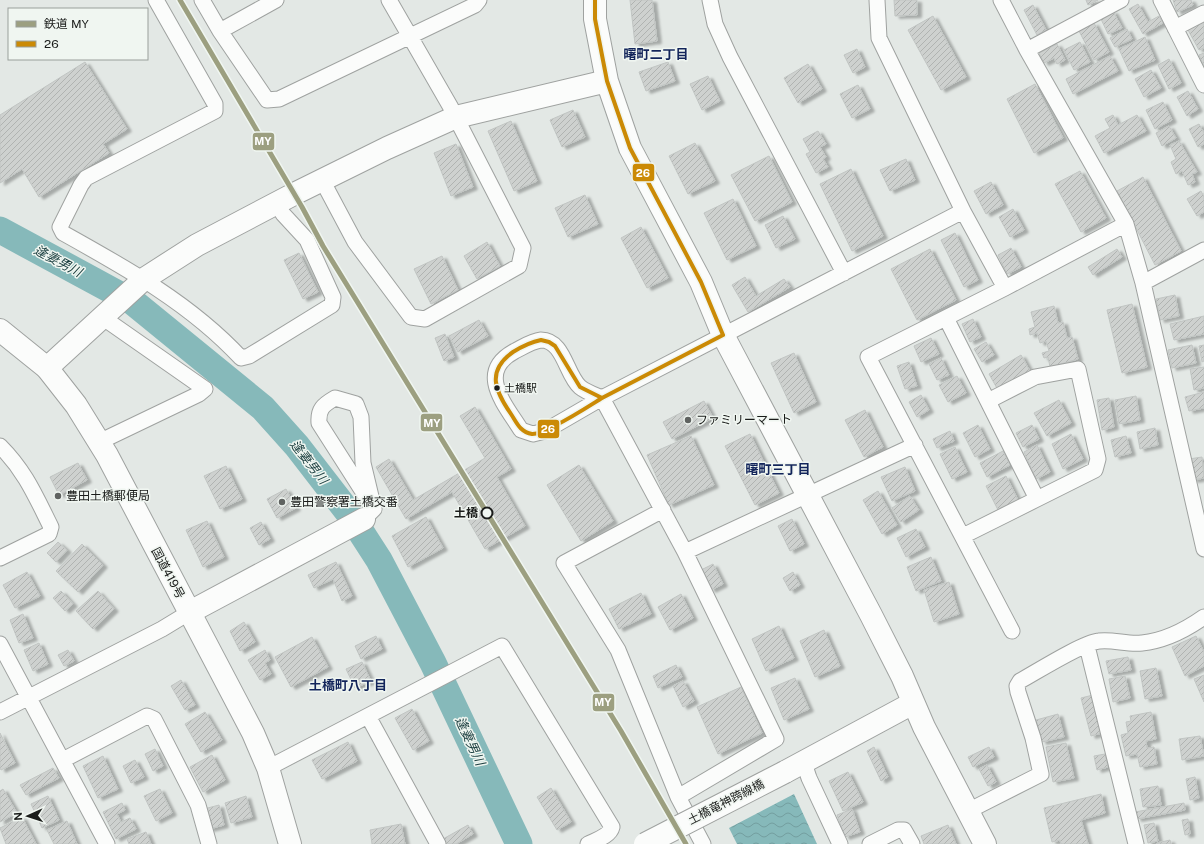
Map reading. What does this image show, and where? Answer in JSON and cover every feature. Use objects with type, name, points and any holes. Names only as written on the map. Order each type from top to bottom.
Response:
[{"type":"main road","points":[[595,0],[595,19],[607,81],[630,148],[701,282],[723,336],[898,669],[913,703],[985,844]]},
{"type":"main road","points":[[46,368],[144,279],[197,245],[322,180],[387,148],[456,118],[607,81]]},
{"type":"main road","name":"国道419号","points":[[0,330],[46,368],[76,405],[99,442],[253,733],[268,768],[290,844]]},
{"type":"main road","points":[[190,612],[332,538],[369,514]]},
{"type":"main road","name":"土橋竜神跨線橋","points":[[645,844],[795,767],[913,703]]},
{"type":"street","points":[[156,0],[215,104],[215,111],[86,178],[81,185],[60,228],[63,233],[144,279],[222,338],[241,358],[250,356],[332,304],[333,297],[307,240],[283,214],[277,204]]},
{"type":"street","points":[[202,0],[220,31],[268,100],[280,99],[475,5],[479,0]]},
{"type":"street","points":[[220,31],[276,0]]},
{"type":"street","points":[[322,180],[354,242],[412,317],[425,319],[519,266],[523,248],[456,118],[389,0]]},
{"type":"street","points":[[710,0],[715,24],[730,57],[844,273]]},
{"type":"street","points":[[877,0],[879,38],[963,211],[1005,288]]},
{"type":"street","points":[[1001,0],[1027,50],[1126,224],[1143,283],[1204,549]]},
{"type":"street","points":[[1027,50],[1121,0]]},
{"type":"street","points":[[1161,0],[1204,85]]},
{"type":"street","points":[[1175,28],[1204,13]]},
{"type":"street","points":[[678,797],[776,739],[685,552],[602,398],[579,387],[558,350],[552,343],[541,340],[528,344],[504,357],[496,369],[495,379],[498,393],[520,430],[533,434],[545,431],[602,398],[963,211]]},
{"type":"street","points":[[1012,631],[868,357],[1005,288],[1126,224]]},
{"type":"street","points":[[1143,283],[1204,250]]},
{"type":"street","points":[[99,442],[199,394],[204,389],[105,314]]},
{"type":"street","points":[[946,318],[1037,499]]},
{"type":"street","points":[[963,536],[1095,470],[1098,459],[1078,369],[1036,377],[988,401]]},
{"type":"street","points":[[568,418],[575,406],[579,387]]},
{"type":"street","points":[[335,398],[356,404],[361,417],[363,463],[369,514],[319,423],[318,412],[324,404],[335,398]]},
{"type":"street","points":[[685,552],[914,445]]},
{"type":"street","points":[[0,446],[16,462],[27,479],[51,527],[49,534],[0,558]]},
{"type":"street","points":[[663,510],[564,563],[618,650],[678,797],[703,844]]},
{"type":"street","points":[[0,712],[162,629],[190,612]]},
{"type":"street","points":[[968,811],[1040,774],[1032,738],[1017,686],[1020,681],[1099,641],[1142,643],[1164,638],[1192,625],[1204,617]]},
{"type":"street","points":[[0,644],[107,844]]},
{"type":"street","points":[[268,768],[502,646],[612,827],[611,831],[607,834],[588,844]]},
{"type":"street","points":[[1087,646],[1136,844]]},
{"type":"street","points":[[63,760],[147,716],[151,717],[154,719],[198,805],[209,844]]},
{"type":"street","points":[[368,716],[438,844]]},
{"type":"street","points":[[795,767],[809,778],[840,844]]},
{"type":"street","points":[[870,844],[898,830],[904,830],[912,844]]},
{"type":"water","points":[[794,794],[817,844],[737,844],[729,828]]},
{"type":"building","points":[[630,0],[652,0],[657,41],[635,44]]},
{"type":"building","points":[[894,0],[917,0],[917,15],[895,16]]},
{"type":"building","points":[[1086,0],[1098,0],[1088,5]]},
{"type":"building","points":[[1173,0],[1191,0],[1193,5],[1177,12]]},
{"type":"building","points":[[1138,4],[1148,22],[1159,16],[1163,23],[1143,34],[1129,9]]},
{"type":"building","points":[[1033,5],[1046,30],[1037,35],[1024,10]]},
{"type":"building","points":[[1113,11],[1122,28],[1108,34],[1100,17]]},
{"type":"building","points":[[933,16],[966,77],[941,90],[908,30]]},
{"type":"building","points":[[1204,22],[1204,48],[1199,50],[1188,30]]},
{"type":"building","points":[[1094,23],[1109,52],[1094,60],[1079,31]]},
{"type":"building","points":[[1127,29],[1132,39],[1115,47],[1110,38]]},
{"type":"building","points":[[1145,37],[1155,60],[1129,71],[1119,49]]},
{"type":"building","points":[[1080,42],[1090,62],[1074,70],[1064,50]]},
{"type":"building","points":[[1057,44],[1065,60],[1057,64],[1054,58],[1044,63],[1039,53]]},
{"type":"building","points":[[857,49],[865,67],[853,73],[844,55]]},
{"type":"building","points":[[1204,53],[1204,67],[1199,55]]},
{"type":"building","points":[[1110,56],[1118,71],[1073,94],[1066,79]]},
{"type":"building","points":[[1169,59],[1181,83],[1169,89],[1158,65]]},
{"type":"building","points":[[85,62],[127,129],[103,144],[109,153],[39,197],[22,169],[0,183],[0,115]]},
{"type":"building","points":[[668,62],[675,81],[646,91],[639,72]]},
{"type":"building","points":[[808,64],[822,89],[798,103],[784,78]]},
{"type":"building","points":[[1151,70],[1161,88],[1144,97],[1135,79]]},
{"type":"building","points":[[708,76],[720,101],[702,110],[690,84]]},
{"type":"building","points":[[1035,84],[1063,138],[1034,153],[1007,99]]},
{"type":"building","points":[[858,85],[870,109],[852,118],[840,94]]},
{"type":"building","points":[[1188,91],[1198,109],[1187,116],[1177,97]]},
{"type":"building","points":[[1163,102],[1172,120],[1155,129],[1146,110]]},
{"type":"building","points":[[573,110],[585,137],[562,147],[550,120]]},
{"type":"building","points":[[1113,115],[1118,125],[1137,115],[1146,131],[1104,153],[1095,136],[1110,128],[1105,119]]},
{"type":"building","points":[[511,121],[537,181],[514,191],[488,131]]},
{"type":"building","points":[[1199,124],[1204,133],[1204,144],[1198,147],[1189,129]]},
{"type":"building","points":[[1169,126],[1176,138],[1162,146],[1156,133]]},
{"type":"building","points":[[818,131],[826,144],[820,147],[826,157],[823,159],[828,167],[816,173],[806,154],[810,152],[803,139]]},
{"type":"building","points":[[1179,141],[1197,172],[1192,174],[1195,182],[1188,185],[1182,171],[1176,174],[1171,162],[1176,159],[1170,145]]},
{"type":"building","points":[[695,143],[715,181],[688,194],[669,156]]},
{"type":"building","points":[[456,144],[473,187],[451,196],[434,153]]},
{"type":"building","points":[[769,156],[792,202],[755,221],[731,175]]},
{"type":"building","points":[[906,159],[915,180],[890,191],[880,170]]},
{"type":"building","points":[[851,169],[883,236],[852,251],[820,184]]},
{"type":"building","points":[[1080,171],[1106,218],[1081,232],[1055,184]]},
{"type":"building","points":[[1143,177],[1181,251],[1155,265],[1117,191]]},
{"type":"building","points":[[991,182],[1003,205],[986,214],[974,191]]},
{"type":"building","points":[[1201,191],[1204,197],[1204,212],[1197,216],[1187,199]]},
{"type":"building","points":[[585,195],[598,224],[568,237],[555,208]]},
{"type":"building","points":[[733,199],[756,246],[727,260],[704,213]]},
{"type":"building","points":[[1013,209],[1024,230],[1010,237],[999,217]]},
{"type":"building","points":[[783,216],[795,239],[776,248],[765,225]]},
{"type":"building","points":[[641,227],[668,278],[647,288],[621,238]]},
{"type":"building","points":[[955,233],[978,280],[964,287],[941,240]]},
{"type":"building","points":[[487,242],[500,266],[477,279],[464,256]]},
{"type":"building","points":[[1011,248],[1021,267],[1007,274],[998,255]]},
{"type":"building","points":[[930,249],[956,300],[917,320],[891,269]]},
{"type":"building","points":[[1117,249],[1122,257],[1093,275],[1088,267]]},
{"type":"building","points":[[299,253],[318,292],[303,299],[284,260]]},
{"type":"building","points":[[442,256],[458,290],[431,304],[414,269]]},
{"type":"building","points":[[745,277],[756,296],[784,279],[790,287],[748,312],[732,285]]},
{"type":"building","points":[[1175,295],[1179,316],[1160,320],[1156,299]]},
{"type":"building","points":[[1132,304],[1147,367],[1122,373],[1107,310]]},
{"type":"building","points":[[1054,306],[1058,323],[1063,322],[1067,338],[1072,337],[1078,359],[1050,367],[1048,357],[1044,358],[1042,353],[1049,351],[1046,341],[1040,343],[1037,333],[1030,335],[1029,329],[1035,327],[1031,312]]},
{"type":"building","points":[[1204,316],[1204,334],[1174,340],[1170,324]]},
{"type":"building","points":[[973,319],[981,337],[970,342],[962,324]]},
{"type":"building","points":[[479,320],[488,336],[458,352],[449,336]]},
{"type":"building","points":[[445,334],[454,357],[444,361],[435,338]]},
{"type":"building","points":[[931,338],[939,354],[921,362],[914,346]]},
{"type":"building","points":[[986,342],[994,355],[982,362],[974,349]]},
{"type":"building","points":[[1192,345],[1196,363],[1172,368],[1168,350]]},
{"type":"building","points":[[1204,345],[1204,361],[1202,362],[1199,346]]},
{"type":"building","points":[[794,353],[816,402],[794,413],[771,363]]},
{"type":"building","points":[[1021,355],[1030,371],[998,390],[989,374]]},
{"type":"building","points":[[941,358],[949,375],[937,380],[929,364]]},
{"type":"building","points":[[909,362],[917,386],[905,389],[897,366]]},
{"type":"building","points":[[1204,367],[1204,388],[1194,390],[1190,369]]},
{"type":"building","points":[[957,376],[966,393],[948,402],[939,385]]},
{"type":"building","points":[[1204,392],[1204,408],[1189,411],[1185,397]]},
{"type":"building","points":[[921,395],[929,410],[917,417],[909,402]]},
{"type":"building","points":[[1136,396],[1140,420],[1119,424],[1115,400]]},
{"type":"building","points":[[1109,398],[1114,427],[1102,430],[1097,400]]},
{"type":"building","points":[[1059,400],[1071,423],[1047,436],[1034,413]]},
{"type":"building","name":"ファミリーマート","points":[[704,401],[713,418],[672,439],[663,422]]},
{"type":"building","points":[[475,407],[511,469],[497,477],[525,526],[485,549],[452,492],[406,519],[376,467],[389,459],[413,500],[485,458],[460,416]]},
{"type":"building","points":[[865,410],[883,447],[864,457],[845,420]]},
{"type":"building","points":[[978,425],[990,449],[975,457],[963,433]]},
{"type":"building","points":[[1032,425],[1039,439],[1023,447],[1016,433]]},
{"type":"building","points":[[1155,428],[1158,445],[1140,449],[1137,432]]},
{"type":"building","points":[[950,431],[954,441],[937,448],[933,439]]},
{"type":"building","points":[[750,434],[779,493],[755,505],[725,446]]},
{"type":"building","points":[[1071,434],[1083,459],[1063,469],[1052,444]]},
{"type":"building","points":[[691,436],[714,485],[669,505],[647,455]]},
{"type":"building","points":[[1126,436],[1131,453],[1115,457],[1111,440]]},
{"type":"building","points":[[1037,445],[1050,472],[1036,479],[1024,452]]},
{"type":"building","points":[[955,447],[967,472],[952,479],[940,454]]},
{"type":"building","points":[[1003,451],[1010,465],[987,477],[980,463]]},
{"type":"building","points":[[1202,457],[1204,478],[1193,480],[1189,459]]},
{"type":"building","points":[[78,463],[87,480],[59,495],[50,477]]},
{"type":"building","points":[[579,465],[613,521],[581,541],[547,485]]},
{"type":"building","points":[[226,466],[242,499],[220,509],[204,476]]},
{"type":"building","points":[[905,467],[915,491],[892,501],[881,477]]},
{"type":"building","points":[[1006,476],[1018,500],[998,510],[986,486]]},
{"type":"building","points":[[286,489],[296,508],[277,518],[267,499]]},
{"type":"building","points":[[878,491],[897,525],[882,534],[863,500]]},
{"type":"building","points":[[910,496],[919,510],[901,522],[892,508]]},
{"type":"building","points":[[426,517],[443,548],[408,567],[392,536]]},
{"type":"building","points":[[792,519],[804,544],[790,551],[778,526]]},
{"type":"building","points":[[207,521],[224,557],[203,567],[186,530]]},
{"type":"building","points":[[261,522],[270,539],[259,545],[250,528]]},
{"type":"building","points":[[916,529],[925,547],[906,557],[897,538]]},
{"type":"building","points":[[58,542],[67,550],[56,562],[47,553]]},
{"type":"building","points":[[82,544],[103,565],[78,592],[56,571]]},
{"type":"building","points":[[931,557],[941,581],[916,591],[907,567]]},
{"type":"building","points":[[336,562],[352,596],[342,601],[333,579],[314,588],[308,575]]},
{"type":"building","points":[[713,564],[723,584],[711,590],[701,570]]},
{"type":"building","points":[[27,572],[40,596],[15,608],[3,585]]},
{"type":"building","points":[[793,572],[800,585],[790,591],[783,578]]},
{"type":"building","points":[[949,582],[959,614],[934,622],[924,590]]},
{"type":"building","points":[[61,591],[73,604],[65,611],[53,598]]},
{"type":"building","points":[[98,591],[114,609],[93,629],[76,611]]},
{"type":"building","points":[[641,593],[651,614],[619,629],[609,609]]},
{"type":"building","points":[[681,594],[693,618],[670,630],[658,607]]},
{"type":"building","points":[[23,614],[33,638],[19,643],[10,620]]},
{"type":"building","points":[[244,622],[255,642],[240,651],[230,631]]},
{"type":"building","points":[[779,626],[794,658],[766,671],[752,639]]},
{"type":"building","points":[[824,630],[840,666],[815,677],[800,641]]},
{"type":"building","points":[[376,636],[382,649],[361,659],[355,646]]},
{"type":"building","points":[[1196,636],[1204,652],[1204,666],[1185,676],[1172,647]]},
{"type":"building","points":[[312,637],[328,667],[291,687],[275,657]]},
{"type":"building","points":[[39,643],[48,664],[33,671],[24,650]]},
{"type":"building","points":[[68,650],[74,661],[64,666],[58,655]]},
{"type":"building","points":[[265,650],[270,660],[265,663],[271,674],[260,680],[248,660]]},
{"type":"building","points":[[1128,657],[1131,670],[1109,674],[1106,661]]},
{"type":"building","points":[[362,662],[371,681],[355,688],[346,669]]},
{"type":"building","points":[[676,665],[682,677],[658,688],[653,676]]},
{"type":"building","points":[[1156,668],[1162,696],[1145,699],[1140,671]]},
{"type":"building","points":[[1204,675],[1204,702],[1194,679]]},
{"type":"building","points":[[1125,676],[1130,698],[1113,702],[1109,679]]},
{"type":"building","points":[[795,678],[809,709],[784,720],[771,688]]},
{"type":"building","points":[[181,680],[195,705],[185,710],[171,686]]},
{"type":"building","points":[[683,681],[694,701],[683,707],[673,686]]},
{"type":"building","points":[[741,687],[762,733],[718,754],[697,707]]},
{"type":"building","points":[[1093,695],[1102,733],[1091,736],[1081,698]]},
{"type":"building","points":[[412,709],[429,741],[413,750],[395,718]]},
{"type":"building","points":[[205,712],[222,740],[201,752],[185,724]]},
{"type":"building","points":[[1151,712],[1156,739],[1146,741],[1147,748],[1154,747],[1157,764],[1140,767],[1137,754],[1126,756],[1121,735],[1128,733],[1126,722],[1131,721],[1130,716]]},
{"type":"building","points":[[1058,714],[1064,737],[1042,742],[1036,720]]},
{"type":"building","points":[[0,733],[15,763],[1,770],[0,768]]},
{"type":"building","points":[[1200,736],[1204,756],[1182,760],[1179,739]]},
{"type":"building","points":[[348,742],[357,761],[322,779],[312,760]]},
{"type":"building","points":[[1066,743],[1074,778],[1053,782],[1046,747]]},
{"type":"building","points":[[874,747],[888,777],[881,781],[867,751]]},
{"type":"building","points":[[989,747],[994,757],[973,767],[968,757]]},
{"type":"building","points":[[155,749],[163,766],[153,771],[145,754]]},
{"type":"building","points":[[1105,754],[1108,767],[1097,770],[1094,756]]},
{"type":"building","points":[[212,755],[225,780],[203,792],[190,767]]},
{"type":"building","points":[[103,756],[118,789],[98,798],[83,766]]},
{"type":"building","points":[[135,760],[144,777],[131,783],[123,766]]},
{"type":"building","points":[[987,765],[996,782],[988,786],[979,769]]},
{"type":"building","points":[[53,768],[59,778],[26,795],[20,785]]},
{"type":"building","points":[[848,772],[863,802],[843,811],[829,781]]},
{"type":"building","points":[[1195,777],[1199,798],[1190,800],[1186,779]]},
{"type":"building","points":[[1158,786],[1161,805],[1143,807],[1140,789]]},
{"type":"building","points":[[551,788],[571,822],[557,830],[537,797]]},
{"type":"building","points":[[3,789],[17,813],[0,822],[0,791]]},
{"type":"building","points":[[160,789],[172,813],[156,821],[144,796]]},
{"type":"building","points":[[1101,794],[1105,813],[1081,820],[1088,844],[1061,844],[1060,840],[1052,842],[1044,808]]},
{"type":"building","points":[[48,796],[59,820],[42,828],[31,804]]},
{"type":"building","points":[[246,796],[252,817],[231,823],[225,803]]},
{"type":"building","points":[[122,803],[125,810],[117,814],[121,822],[130,818],[136,829],[116,839],[103,812]]},
{"type":"building","points":[[1184,803],[1185,810],[1137,819],[1135,812]]},
{"type":"building","points":[[219,805],[224,825],[209,829],[204,809]]},
{"type":"building","points":[[852,809],[860,832],[845,837],[837,815]]},
{"type":"building","points":[[22,817],[36,844],[6,844],[0,828]]},
{"type":"building","points":[[1188,819],[1190,834],[1185,835],[1182,820]]},
{"type":"building","points":[[67,821],[77,844],[54,844],[47,830]]},
{"type":"building","points":[[1154,823],[1158,841],[1148,843],[1144,825]]},
{"type":"building","points":[[401,824],[405,844],[372,844],[370,830]]},
{"type":"building","points":[[468,825],[473,834],[456,844],[446,844],[443,839]]},
{"type":"building","points":[[948,825],[956,844],[924,844],[921,836]]},
{"type":"building","points":[[146,832],[151,844],[129,844],[127,839]]},
{"type":"building","points":[[1170,840],[1171,844],[1157,844],[1157,843]]},
{"type":"waterway","name":"逢妻男川","points":[[0,230],[133,302],[263,408],[297,446],[348,512],[379,560],[433,663],[519,844]]},
{"type":"rail line","name":"MY","points":[[180,0],[302,207],[323,246],[621,731],[686,844]]},
{"type":"transit line","name":"26","points":[[595,0],[595,19],[607,81],[630,148],[701,282],[723,335]]},
{"type":"transit line","name":"26","points":[[602,398],[723,335]]},
{"type":"transit line","name":"26","points":[[541,340],[549,342],[555,346],[580,387],[602,398],[547,430],[532,434],[519,427],[505,406],[497,389],[496,374],[499,366],[513,352],[526,345],[541,340]]},
{"type":"place","name":"土橋駅","points":[[497,388]]},
{"type":"place","name":"ファミリーマート","points":[[688,420]]},
{"type":"place","name":"豊田土橋郵便局","points":[[58,496]]},
{"type":"place","name":"豊田警察署土橋交番","points":[[282,502]]},
{"type":"place","name":"土橋","points":[[487,513]]},
{"type":"district","name":"曙町二丁目","points":[[656,54]]},
{"type":"district","name":"曙町三丁目","points":[[778,469]]},
{"type":"district","name":"土橋町八丁目","points":[[348,685]]}]
